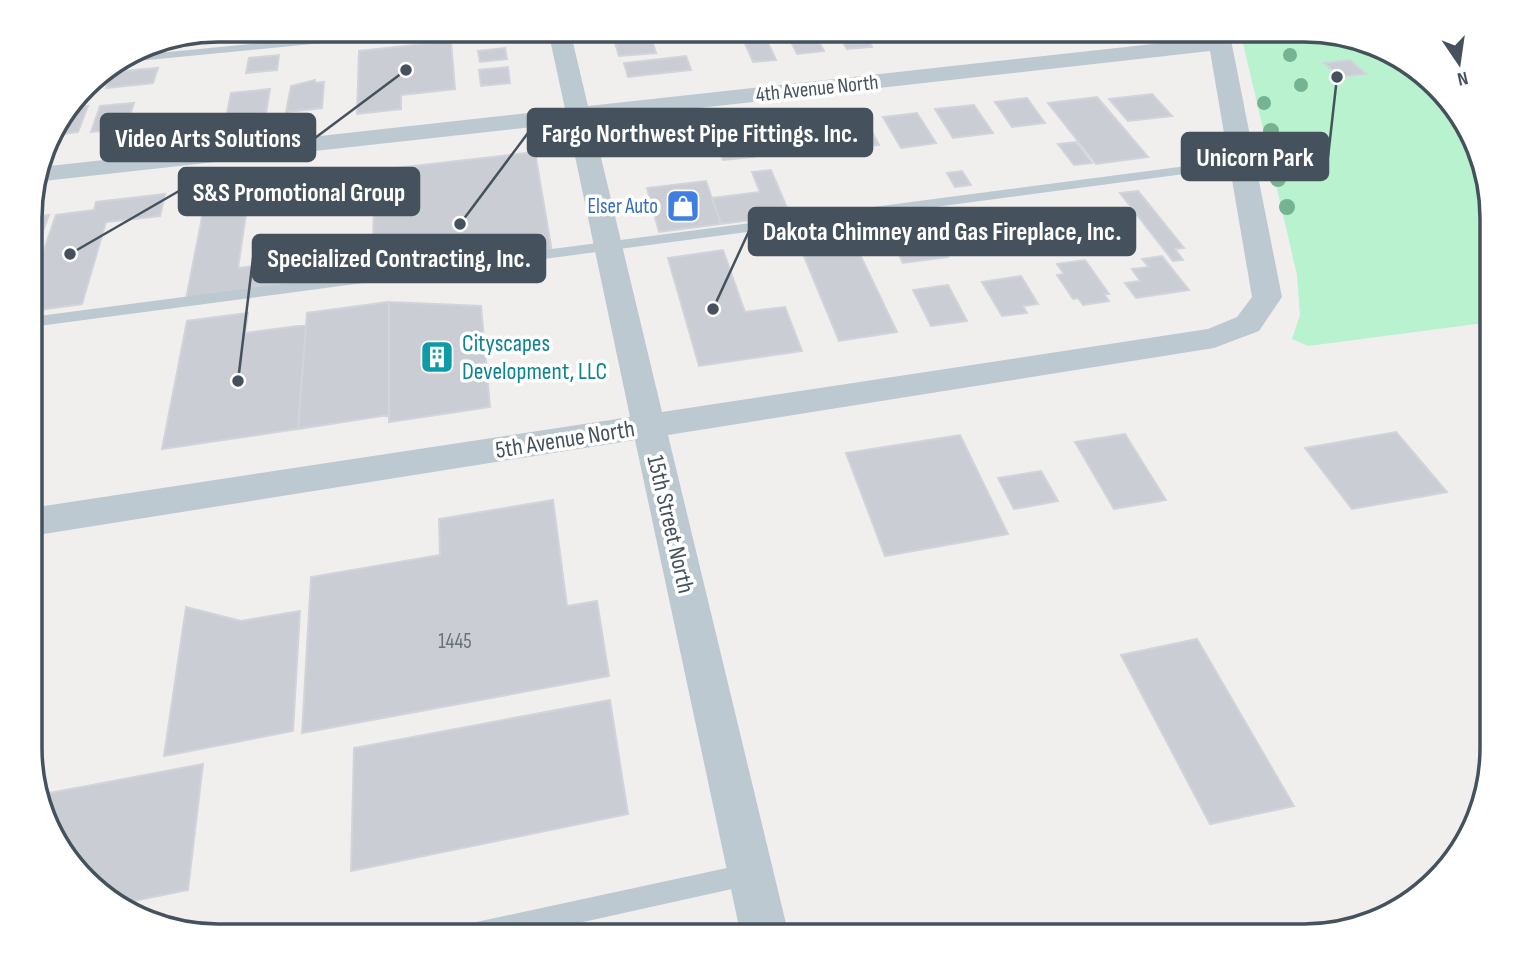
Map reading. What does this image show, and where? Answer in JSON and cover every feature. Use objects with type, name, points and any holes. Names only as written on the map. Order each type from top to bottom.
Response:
[{"type":"street","name":"15th Street North","points":[[562,42],[762,924]]},
{"type":"street","name":"4th Avenue North","points":[[48,174],[579,115],[1170,42]]},
{"type":"street","name":"5th Avenue North","points":[[42,520],[1214,338],[1248,324],[1267,297],[1240,163],[1220,42]]},
{"type":"lane","points":[[146,57],[303,42]]},
{"type":"lane","points":[[42,322],[1240,163]]},
{"type":"lane","points":[[522,924],[750,874]]},
{"type":"green space","points":[[1243,42],[1315,42],[1338,45],[1382,60],[1402,72],[1424,90],[1424,98],[1432,98],[1444,111],[1467,151],[1477,184],[1480,207],[1480,324],[1308,346],[1292,339],[1300,315],[1297,275]]},
{"type":"building","points":[[451,42],[455,89],[401,95],[401,109],[357,114],[359,51]]},
{"type":"building","points":[[615,42],[653,42],[656,53],[619,56]]},
{"type":"building","points":[[744,42],[767,42],[776,60],[753,62]]},
{"type":"building","points":[[791,42],[819,42],[824,51],[797,54]]},
{"type":"building","points":[[843,42],[869,42],[872,47],[847,49]]},
{"type":"building","points":[[505,48],[507,59],[480,62],[478,51]]},
{"type":"building","points":[[279,55],[277,70],[246,73],[249,58]]},
{"type":"building","points":[[686,56],[691,70],[628,77],[624,63]]},
{"type":"building","points":[[1350,60],[1366,74],[1340,77],[1324,63]]},
{"type":"building","points":[[508,67],[510,83],[481,86],[479,70]]},
{"type":"building","points":[[158,68],[153,83],[106,88],[109,81],[121,71]]},
{"type":"building","points":[[315,80],[315,83],[324,82],[322,108],[286,112],[291,86]]},
{"type":"building","points":[[270,89],[266,113],[226,118],[231,93]]},
{"type":"building","points":[[1152,94],[1172,116],[1128,121],[1109,99]]},
{"type":"building","points":[[1097,97],[1148,157],[1096,164],[1048,103]]},
{"type":"building","points":[[1027,98],[1045,123],[1012,127],[995,102]]},
{"type":"building","points":[[134,103],[126,128],[91,132],[100,106]]},
{"type":"building","points":[[974,105],[993,133],[953,138],[935,109]]},
{"type":"building","points":[[88,106],[78,132],[64,134],[78,111]]},
{"type":"building","points":[[917,113],[936,143],[901,148],[883,117]]},
{"type":"building","points":[[866,121],[879,145],[855,148],[843,124]]},
{"type":"building","points":[[743,130],[754,157],[723,160],[713,134]]},
{"type":"building","points":[[1076,142],[1092,163],[1074,165],[1058,144]]},
{"type":"building","points":[[535,152],[552,252],[186,299],[207,192],[250,187],[238,268],[373,251],[374,198],[388,196],[388,169]]},
{"type":"building","points":[[771,170],[790,215],[721,224],[712,198],[760,192],[752,172]]},
{"type":"building","points":[[962,171],[971,185],[955,187],[947,173]]},
{"type":"building","name":"Elser Auto","points":[[706,181],[721,224],[659,232],[647,188]]},
{"type":"building","points":[[1138,191],[1184,248],[1175,249],[1183,260],[1173,261],[1120,193]]},
{"type":"building","points":[[165,194],[160,216],[106,222],[82,304],[42,309],[42,255],[56,215],[94,210],[96,202]]},
{"type":"building","points":[[49,215],[42,234],[42,218]]},
{"type":"building","points":[[927,220],[948,257],[903,263],[884,226]]},
{"type":"building","points":[[854,242],[897,332],[839,341],[801,249]]},
{"type":"building","points":[[723,250],[745,312],[785,307],[802,351],[699,366],[668,258]]},
{"type":"building","points":[[1162,256],[1189,290],[1136,298],[1125,283],[1140,281],[1132,269],[1149,267],[1142,259]]},
{"type":"building","points":[[1085,260],[1109,294],[1104,294],[1109,301],[1083,305],[1078,298],[1073,299],[1057,275],[1064,274],[1057,264]]},
{"type":"building","points":[[1021,276],[1038,304],[1023,306],[1027,313],[1002,316],[982,282]]},
{"type":"building","points":[[948,285],[967,321],[931,326],[913,290]]},
{"type":"building","name":"Cityscapes Development, LLC","points":[[389,302],[481,306],[490,407],[389,422]]},
{"type":"building","points":[[389,302],[389,415],[298,429],[307,313]]},
{"type":"building","points":[[248,313],[245,333],[306,325],[298,429],[162,449],[187,321]]},
{"type":"building","points":[[1396,432],[1447,492],[1352,509],[1305,448]]},
{"type":"building","points":[[1125,434],[1166,500],[1114,509],[1075,442]]},
{"type":"building","points":[[960,435],[1008,534],[885,556],[846,453]]},
{"type":"building","points":[[1041,471],[1058,501],[1014,509],[998,478]]},
{"type":"building","points":[[553,500],[567,606],[597,601],[609,676],[302,733],[311,577],[440,555],[439,519]]},
{"type":"building","points":[[186,607],[241,621],[300,611],[293,731],[164,756]]},
{"type":"building","points":[[1197,639],[1294,806],[1210,824],[1121,655]]},
{"type":"building","points":[[610,700],[628,814],[351,871],[354,748]]},
{"type":"building","points":[[203,764],[188,890],[132,901],[120,894],[78,855],[55,815],[48,793]]},
{"type":"place","name":"Video Arts Solutions","points":[[406,70]]},
{"type":"place","name":"Unicorn Park","points":[[1337,77]]},
{"type":"place","name":"Elser Auto","points":[[683,206]]},
{"type":"place","name":"Fargo Northwest Pipe Fittings. Inc.","points":[[460,224]]},
{"type":"place","name":"S&S Promotional Group","points":[[70,254]]},
{"type":"place","name":"Dakota Chimney and Gas Fireplace, Inc.","points":[[713,309]]},
{"type":"place","name":"Cityscapes Development, LLC","points":[[437,357]]},
{"type":"place","name":"Specialized Contracting, Inc.","points":[[238,381]]}]
